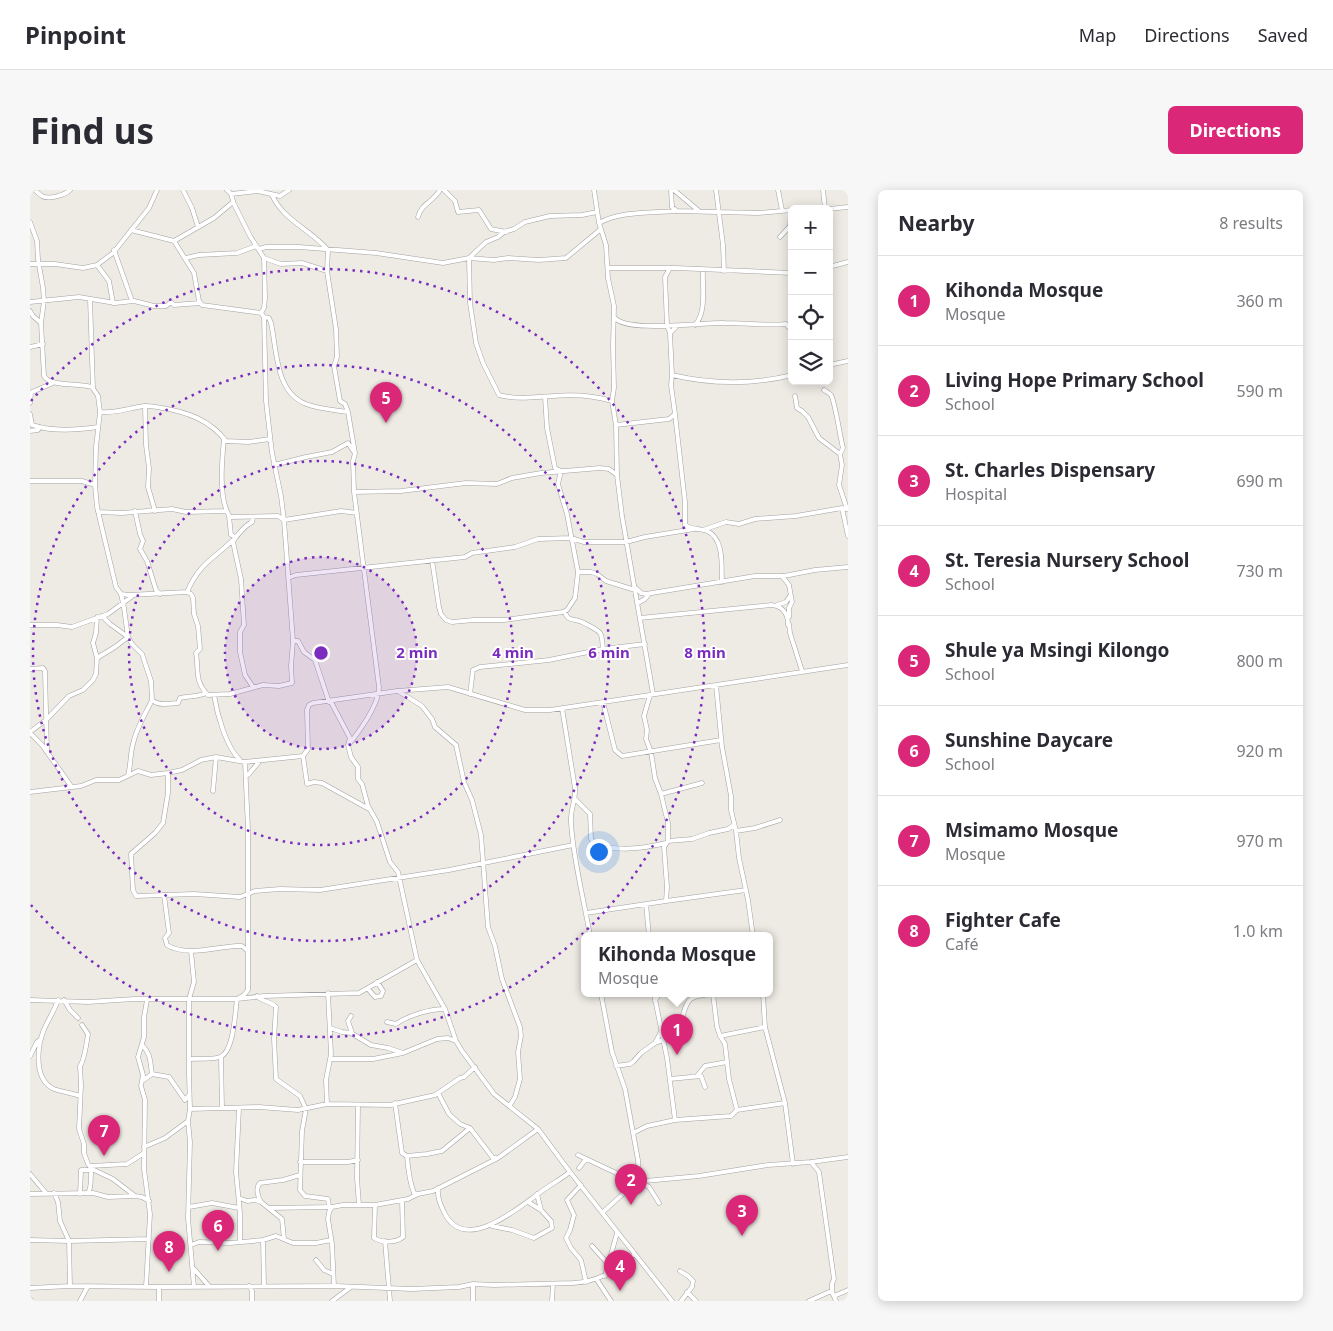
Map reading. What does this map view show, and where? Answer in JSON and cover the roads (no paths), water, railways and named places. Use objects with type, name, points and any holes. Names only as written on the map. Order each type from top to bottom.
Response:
[{"type":"street","points":[[32,190],[48,197],[60,196],[70,190]]},
{"type":"street","points":[[30,264],[39,263],[83,268],[97,265],[113,253],[149,208],[157,190]]},
{"type":"street","points":[[183,190],[192,208],[198,227]]},
{"type":"street","points":[[121,594],[187,592],[191,594],[199,631],[200,649],[196,653],[197,676],[206,693],[211,696],[230,694],[263,685],[279,686],[292,683],[293,641],[284,520],[280,488],[270,441],[266,402],[262,315],[265,298],[264,258],[229,192],[258,191],[272,195],[282,195],[289,190]]},
{"type":"street","points":[[418,217],[421,208],[436,197],[440,190]]},
{"type":"street","points":[[444,190],[455,201],[458,212],[479,210],[491,229],[488,241]]},
{"type":"street","points":[[594,190],[600,229],[605,240],[614,301],[614,388],[612,401],[616,425],[617,475],[626,542],[638,603],[652,694],[644,716],[656,782],[662,794],[668,823],[667,842],[664,847],[667,887],[666,901]]},
{"type":"street","points":[[673,190],[672,207],[677,211]]},
{"type":"street","points":[[673,190],[701,212]]},
{"type":"street","points":[[716,190],[724,245],[724,271]]},
{"type":"street","points":[[778,190],[782,210]]},
{"type":"street","points":[[823,190],[825,205]]},
{"type":"street","points":[[272,195],[288,215],[328,250]]},
{"type":"street","points":[[174,241],[214,218],[233,202]]},
{"type":"street","points":[[833,209],[848,207]]},
{"type":"street","points":[[599,223],[611,218],[627,215],[677,211],[758,213],[788,210]]},
{"type":"street","points":[[469,258],[481,245],[488,241],[498,238],[522,223],[545,216],[597,214],[611,218]]},
{"type":"street","points":[[30,222],[37,241],[42,274],[44,302],[41,322],[44,376],[47,381],[54,383],[89,386],[98,396],[100,412],[96,447],[95,485],[98,512],[116,587],[121,594],[128,637],[142,654],[151,681],[152,700],[140,720],[140,727],[133,741],[128,776]]},
{"type":"street","points":[[780,237],[788,228]]},
{"type":"street","points":[[491,229],[506,232]]},
{"type":"street","points":[[186,258],[199,255],[238,254],[258,247],[286,246],[376,254],[443,263],[469,258],[539,260],[566,258],[600,229]]},
{"type":"street","points":[[131,230],[174,241],[194,273],[200,303]]},
{"type":"street","points":[[114,250],[132,302]]},
{"type":"street","points":[[328,250],[327,271],[336,329],[337,357],[334,366],[340,401],[345,404],[348,412],[355,454],[353,461],[354,492],[380,687],[372,710],[348,745]]},
{"type":"street","points":[[264,258],[281,264],[300,263],[327,271]]},
{"type":"street","points":[[469,258],[470,303],[476,343],[496,392],[499,395],[515,398],[594,395],[612,401]]},
{"type":"street","points":[[833,266],[848,262]]},
{"type":"street","points":[[97,265],[109,281],[113,303]]},
{"type":"street","points":[[608,268],[670,268],[788,273]]},
{"type":"street","points":[[670,268],[666,277],[667,325],[670,334],[672,375],[670,385],[685,502],[684,521],[685,525],[694,529]]},
{"type":"street","points":[[695,325],[701,317],[703,270]]},
{"type":"street","points":[[30,302],[74,298],[124,304],[132,302],[156,307],[166,306],[171,302],[174,304],[200,303],[203,306],[262,315],[269,318],[271,323],[278,364],[291,394],[307,405],[348,412]]},
{"type":"street","points":[[90,299],[93,389]]},
{"type":"street","points":[[30,311],[41,322]]},
{"type":"street","points":[[615,318],[621,324],[677,326],[722,323],[769,326],[786,324],[788,326]]},
{"type":"street","points":[[670,334],[677,326]]},
{"type":"street","points":[[30,347],[43,344]]},
{"type":"street","points":[[833,364],[848,360]]},
{"type":"street","points":[[672,375],[695,381],[730,382],[766,380],[788,376]]},
{"type":"street","points":[[30,403],[30,393],[54,383]]},
{"type":"street","points":[[703,530],[726,522],[739,524],[755,519],[796,516],[842,508],[847,509],[839,485],[842,465],[840,454],[843,448],[838,432],[834,404],[831,395],[824,390]]},
{"type":"street","points":[[795,396],[797,408],[808,417],[819,438],[840,454]]},
{"type":"street","points":[[546,397],[547,428],[552,458],[555,468],[561,471]]},
{"type":"street","points":[[100,412],[113,412],[144,406],[180,410],[199,418],[218,431],[226,441],[248,442],[270,439],[270,441]]},
{"type":"street","points":[[144,406],[149,468],[148,487],[155,510]]},
{"type":"street","points":[[30,414],[31,424],[40,427],[58,430],[98,427]]},
{"type":"street","points":[[616,425],[669,418],[675,414]]},
{"type":"street","points":[[669,418],[676,422]]},
{"type":"street","points":[[30,431],[38,430],[40,427]]},
{"type":"street","points":[[224,438],[223,493],[231,535],[236,538]]},
{"type":"street","points":[[274,465],[332,452],[348,443],[355,454]]},
{"type":"street","points":[[354,492],[401,491],[466,483],[497,484],[512,478],[561,471],[609,469],[617,475]]},
{"type":"street","points":[[432,560],[439,607],[446,620],[452,622],[474,620],[498,621],[565,611],[575,598],[578,572],[563,497],[558,484],[561,471]]},
{"type":"street","points":[[30,481],[82,481],[95,485]]},
{"type":"street","points":[[842,508],[848,536]]},
{"type":"street","points":[[98,512],[122,513],[174,509],[186,512],[228,513],[231,517],[278,516],[284,520],[341,511],[357,513]]},
{"type":"street","points":[[135,511],[143,541],[140,549],[156,590],[160,594]]},
{"type":"street","points":[[253,687],[245,676],[240,648],[240,632],[244,626],[241,578],[233,542],[242,528],[252,522],[254,517]]},
{"type":"street","points":[[288,578],[465,557],[472,552],[515,547],[538,539],[571,538],[584,542],[626,542],[694,529],[708,532],[720,547],[722,582]]},
{"type":"street","points":[[187,592],[198,570],[236,538]]},
{"type":"street","points":[[578,572],[591,572],[606,581],[649,594],[755,576],[782,576],[848,567]]},
{"type":"street","points":[[789,585],[792,578],[797,574]]},
{"type":"street","points":[[782,576],[789,585],[792,602],[789,608],[788,625]]},
{"type":"street","points":[[638,603],[649,594]]},
{"type":"street","points":[[30,625],[72,627],[111,612],[134,595]]},
{"type":"street","points":[[640,618],[755,605],[777,606],[788,601],[791,595]]},
{"type":"street","points":[[777,606],[788,616],[790,633],[802,671]]},
{"type":"street","points":[[565,611],[569,619],[579,621],[599,632],[602,637],[603,649]]},
{"type":"street","points":[[100,616],[128,637]]},
{"type":"street","points":[[71,786],[47,752],[30,733],[46,720],[69,696],[82,690],[93,680],[96,674],[97,658],[93,644],[100,616]]},
{"type":"street","points":[[97,658],[128,637]]},
{"type":"street","points":[[293,641],[298,641],[304,652],[315,660],[330,702],[350,738],[348,745],[351,757],[358,767],[358,779],[362,784],[370,810],[377,822],[390,862],[398,872],[417,960],[445,1009],[456,1040],[494,1094],[538,1128],[570,1172],[672,1301]]},
{"type":"street","points":[[470,694],[473,670],[477,668],[549,660],[603,649],[645,644]]},
{"type":"street","points":[[30,792],[81,786],[96,780],[120,780],[138,771],[151,775],[168,773],[182,770],[201,760],[216,757],[244,762],[303,756],[308,750],[307,711],[309,706],[313,704],[398,691],[448,687],[525,710],[562,708],[848,665]]},
{"type":"street","points":[[30,669],[43,668],[45,671],[47,752]]},
{"type":"street","points":[[716,685],[721,740],[732,796],[730,810],[736,832],[738,858],[746,890],[752,932]]},
{"type":"street","points":[[398,691],[422,706],[436,727],[456,744],[464,782],[472,800],[481,834],[488,927],[495,946],[502,980],[520,1027],[518,1052],[520,1079],[515,1097],[510,1105]]},
{"type":"street","points":[[152,700],[158,704],[178,703],[180,698],[199,696],[206,693]]},
{"type":"street","points":[[214,695],[225,738],[234,754],[244,762],[246,777],[248,990],[244,996],[237,999]]},
{"type":"street","points":[[603,702],[617,752],[622,756],[721,740]]},
{"type":"street","points":[[562,708],[574,780],[575,799],[570,819],[589,932]]},
{"type":"street","points":[[303,756],[307,784],[314,782],[322,783],[370,810]]},
{"type":"street","points":[[212,791],[216,757]]},
{"type":"street","points":[[246,777],[260,761]]},
{"type":"street","points":[[168,773],[168,793],[163,823],[130,856],[134,894],[144,896],[194,894],[240,897],[248,893],[280,889],[320,890],[448,870],[574,845]]},
{"type":"street","points":[[662,794],[702,783]]},
{"type":"street","points":[[575,799],[590,814],[591,838],[595,844],[612,849],[622,850],[692,839],[728,829],[734,825]]},
{"type":"street","points":[[736,832],[780,820]]},
{"type":"street","points":[[586,913],[746,890]]},
{"type":"street","points":[[164,895],[169,933],[165,938],[167,945],[191,951],[242,946],[248,942]]},
{"type":"street","points":[[646,904],[649,932]]},
{"type":"street","points":[[242,946],[248,950]]},
{"type":"street","points":[[191,951],[194,982],[189,999],[190,1109],[188,1121],[190,1142],[189,1207],[194,1287]]},
{"type":"street","points":[[30,1000],[88,1002],[134,999],[237,999],[255,996],[328,993],[340,995],[359,993],[368,989],[417,960]]},
{"type":"street","points":[[368,989],[375,997],[381,996],[383,992],[377,982]]},
{"type":"street","points":[[248,990],[262,1001],[274,1005],[276,1008],[274,1039],[276,1078],[300,1096],[306,1109],[302,1131],[299,1185],[302,1194],[309,1197],[328,1199],[334,1286]]},
{"type":"street","points":[[327,1104],[326,1080],[330,1059],[328,993]]},
{"type":"street","points":[[602,997],[612,1052],[625,1088],[638,1160],[637,1180],[603,1212]]},
{"type":"street","points":[[654,997],[664,1041],[675,1120]]},
{"type":"street","points":[[655,1001],[657,997]]},
{"type":"street","points":[[655,1043],[664,1041],[679,1025],[685,1006],[689,1000],[696,997]]},
{"type":"street","points":[[714,997],[714,1010],[720,1036],[726,1044],[729,1079],[737,1110]]},
{"type":"street","points":[[763,997],[766,1027],[785,1103],[793,1164]]},
{"type":"street","points":[[189,1059],[221,1057],[228,1052],[237,999]]},
{"type":"street","points":[[58,1000],[41,1039],[39,1066],[43,1078],[52,1088],[80,1096]]},
{"type":"street","points":[[64,1000],[71,1012],[78,1018]]},
{"type":"street","points":[[146,1287],[149,1201],[145,1187],[145,1104],[141,1086],[143,1075],[138,1057],[144,1037],[144,1017],[147,1000]]},
{"type":"street","points":[[387,1022],[396,1024],[405,1018],[445,1009]]},
{"type":"street","points":[[351,1016],[348,1021],[352,1034]]},
{"type":"street","points":[[82,1025],[88,1034],[83,1053],[83,1062],[80,1066],[79,1130],[84,1144],[86,1160],[91,1169],[91,1187],[87,1194]]},
{"type":"street","points":[[720,1036],[766,1027]]},
{"type":"street","points":[[330,1028],[352,1034],[371,1045],[403,1053]]},
{"type":"street","points":[[616,1066],[630,1064],[655,1043],[662,1032]]},
{"type":"street","points":[[330,1059],[372,1059],[403,1053],[438,1039],[448,1038],[456,1040]]},
{"type":"street","points":[[30,1056],[37,1042],[41,1039]]},
{"type":"street","points":[[142,1045],[149,1052],[152,1074]]},
{"type":"street","points":[[221,1057],[222,1108]]},
{"type":"street","points":[[697,1076],[705,1066],[727,1062]]},
{"type":"street","points":[[190,1109],[274,1107],[287,1110],[306,1109],[327,1104],[376,1106],[395,1104],[438,1093],[464,1077],[475,1067]]},
{"type":"street","points":[[142,1081],[152,1074],[169,1077],[185,1100],[189,1095]]},
{"type":"street","points":[[670,1079],[701,1076],[705,1087]]},
{"type":"street","points":[[438,1093],[449,1114],[460,1124],[470,1128],[493,1158],[498,1158]]},
{"type":"street","points":[[633,1133],[647,1126],[675,1120],[730,1116],[737,1110],[785,1103]]},
{"type":"street","points":[[395,1104],[402,1153],[407,1156],[442,1150],[470,1128]]},
{"type":"street","points":[[358,1105],[357,1178],[359,1205]]},
{"type":"street","points":[[240,1108],[236,1172],[239,1198],[240,1242]]},
{"type":"street","points":[[144,1147],[165,1138],[188,1121]]},
{"type":"street","points":[[269,1208],[375,1205],[408,1199],[438,1188],[498,1158],[538,1128]]},
{"type":"street","points":[[80,1194],[81,1170],[127,1164],[144,1153]]},
{"type":"street","points":[[578,1155],[629,1179],[656,1181],[725,1173],[768,1165],[848,1157]]},
{"type":"street","points":[[407,1156],[411,1187],[414,1193],[418,1194]]},
{"type":"street","points":[[580,1168],[586,1159]]},
{"type":"street","points":[[300,1162],[348,1162],[358,1160]]},
{"type":"street","points":[[609,1162],[609,1169]]},
{"type":"street","points":[[811,1162],[818,1168],[819,1172],[834,1279],[832,1284],[833,1294],[836,1301]]},
{"type":"street","points":[[91,1169],[114,1179],[136,1196]]},
{"type":"street","points":[[438,1188],[441,1205],[452,1224],[472,1229],[482,1228],[491,1225],[528,1202],[570,1172]]},
{"type":"street","points":[[30,1174],[46,1193]]},
{"type":"street","points":[[261,1202],[257,1186],[260,1183],[283,1180],[300,1175]]},
{"type":"street","points":[[637,1180],[649,1187],[659,1204]]},
{"type":"street","points":[[581,1185],[567,1200],[574,1216],[566,1238],[571,1248],[581,1260],[586,1282]]},
{"type":"street","points":[[54,1193],[58,1202],[60,1221],[69,1241],[70,1286]]},
{"type":"street","points":[[30,1194],[87,1194],[108,1197],[136,1196],[149,1201]]},
{"type":"street","points":[[537,1194],[541,1210]]},
{"type":"street","points":[[239,1198],[261,1202],[269,1208],[284,1222],[284,1239]]},
{"type":"street","points":[[375,1205],[374,1238],[396,1241],[403,1238],[402,1200]]},
{"type":"street","points":[[491,1225],[536,1237],[552,1226],[551,1221],[541,1210],[528,1202]]},
{"type":"street","points":[[189,1207],[212,1203],[239,1208]]},
{"type":"street","points":[[605,1276],[617,1232]]},
{"type":"street","points":[[191,1245],[199,1242],[264,1240],[276,1236],[294,1243],[331,1240]]},
{"type":"street","points":[[30,1240],[149,1239]]},
{"type":"street","points":[[264,1240],[264,1286]]},
{"type":"street","points":[[385,1241],[390,1301]]},
{"type":"street","points":[[592,1246],[608,1264]]},
{"type":"street","points":[[30,1288],[70,1286],[334,1286],[390,1287],[412,1290],[473,1284],[553,1284],[596,1280],[605,1276],[635,1254]]},
{"type":"street","points":[[316,1260],[324,1270],[333,1274]]},
{"type":"street","points":[[193,1268],[209,1286]]},
{"type":"street","points":[[680,1271],[692,1281],[692,1287],[681,1301]]},
{"type":"street","points":[[596,1280],[611,1301]]},
{"type":"street","points":[[473,1284],[473,1301]]},
{"type":"street","points":[[552,1301],[553,1284]]},
{"type":"street","points":[[80,1301],[88,1286]]},
{"type":"street","points":[[249,1286],[252,1292],[252,1301]]},
{"type":"street","points":[[159,1287],[159,1301]]},
{"type":"street","points":[[332,1301],[351,1287]]},
{"type":"street","points":[[809,1301],[826,1292],[833,1294],[848,1290]]},
{"type":"street","points":[[687,1292],[696,1301]]},
{"type":"place","name":"Shule ya Msingi Kilongo","points":[[386,423]]},
{"type":"place","name":"Kihonda Mosque","points":[[677,1055]]},
{"type":"place","name":"Msimamo Mosque","points":[[104,1156]]},
{"type":"place","name":"Living Hope Primary School","points":[[631,1205]]},
{"type":"place","name":"St. Charles Dispensary","points":[[742,1236]]},
{"type":"place","name":"Sunshine Daycare","points":[[218,1251]]},
{"type":"place","name":"Fighter Cafe","points":[[169,1272]]},
{"type":"place","name":"St. Teresia Nursery School","points":[[620,1291]]}]
